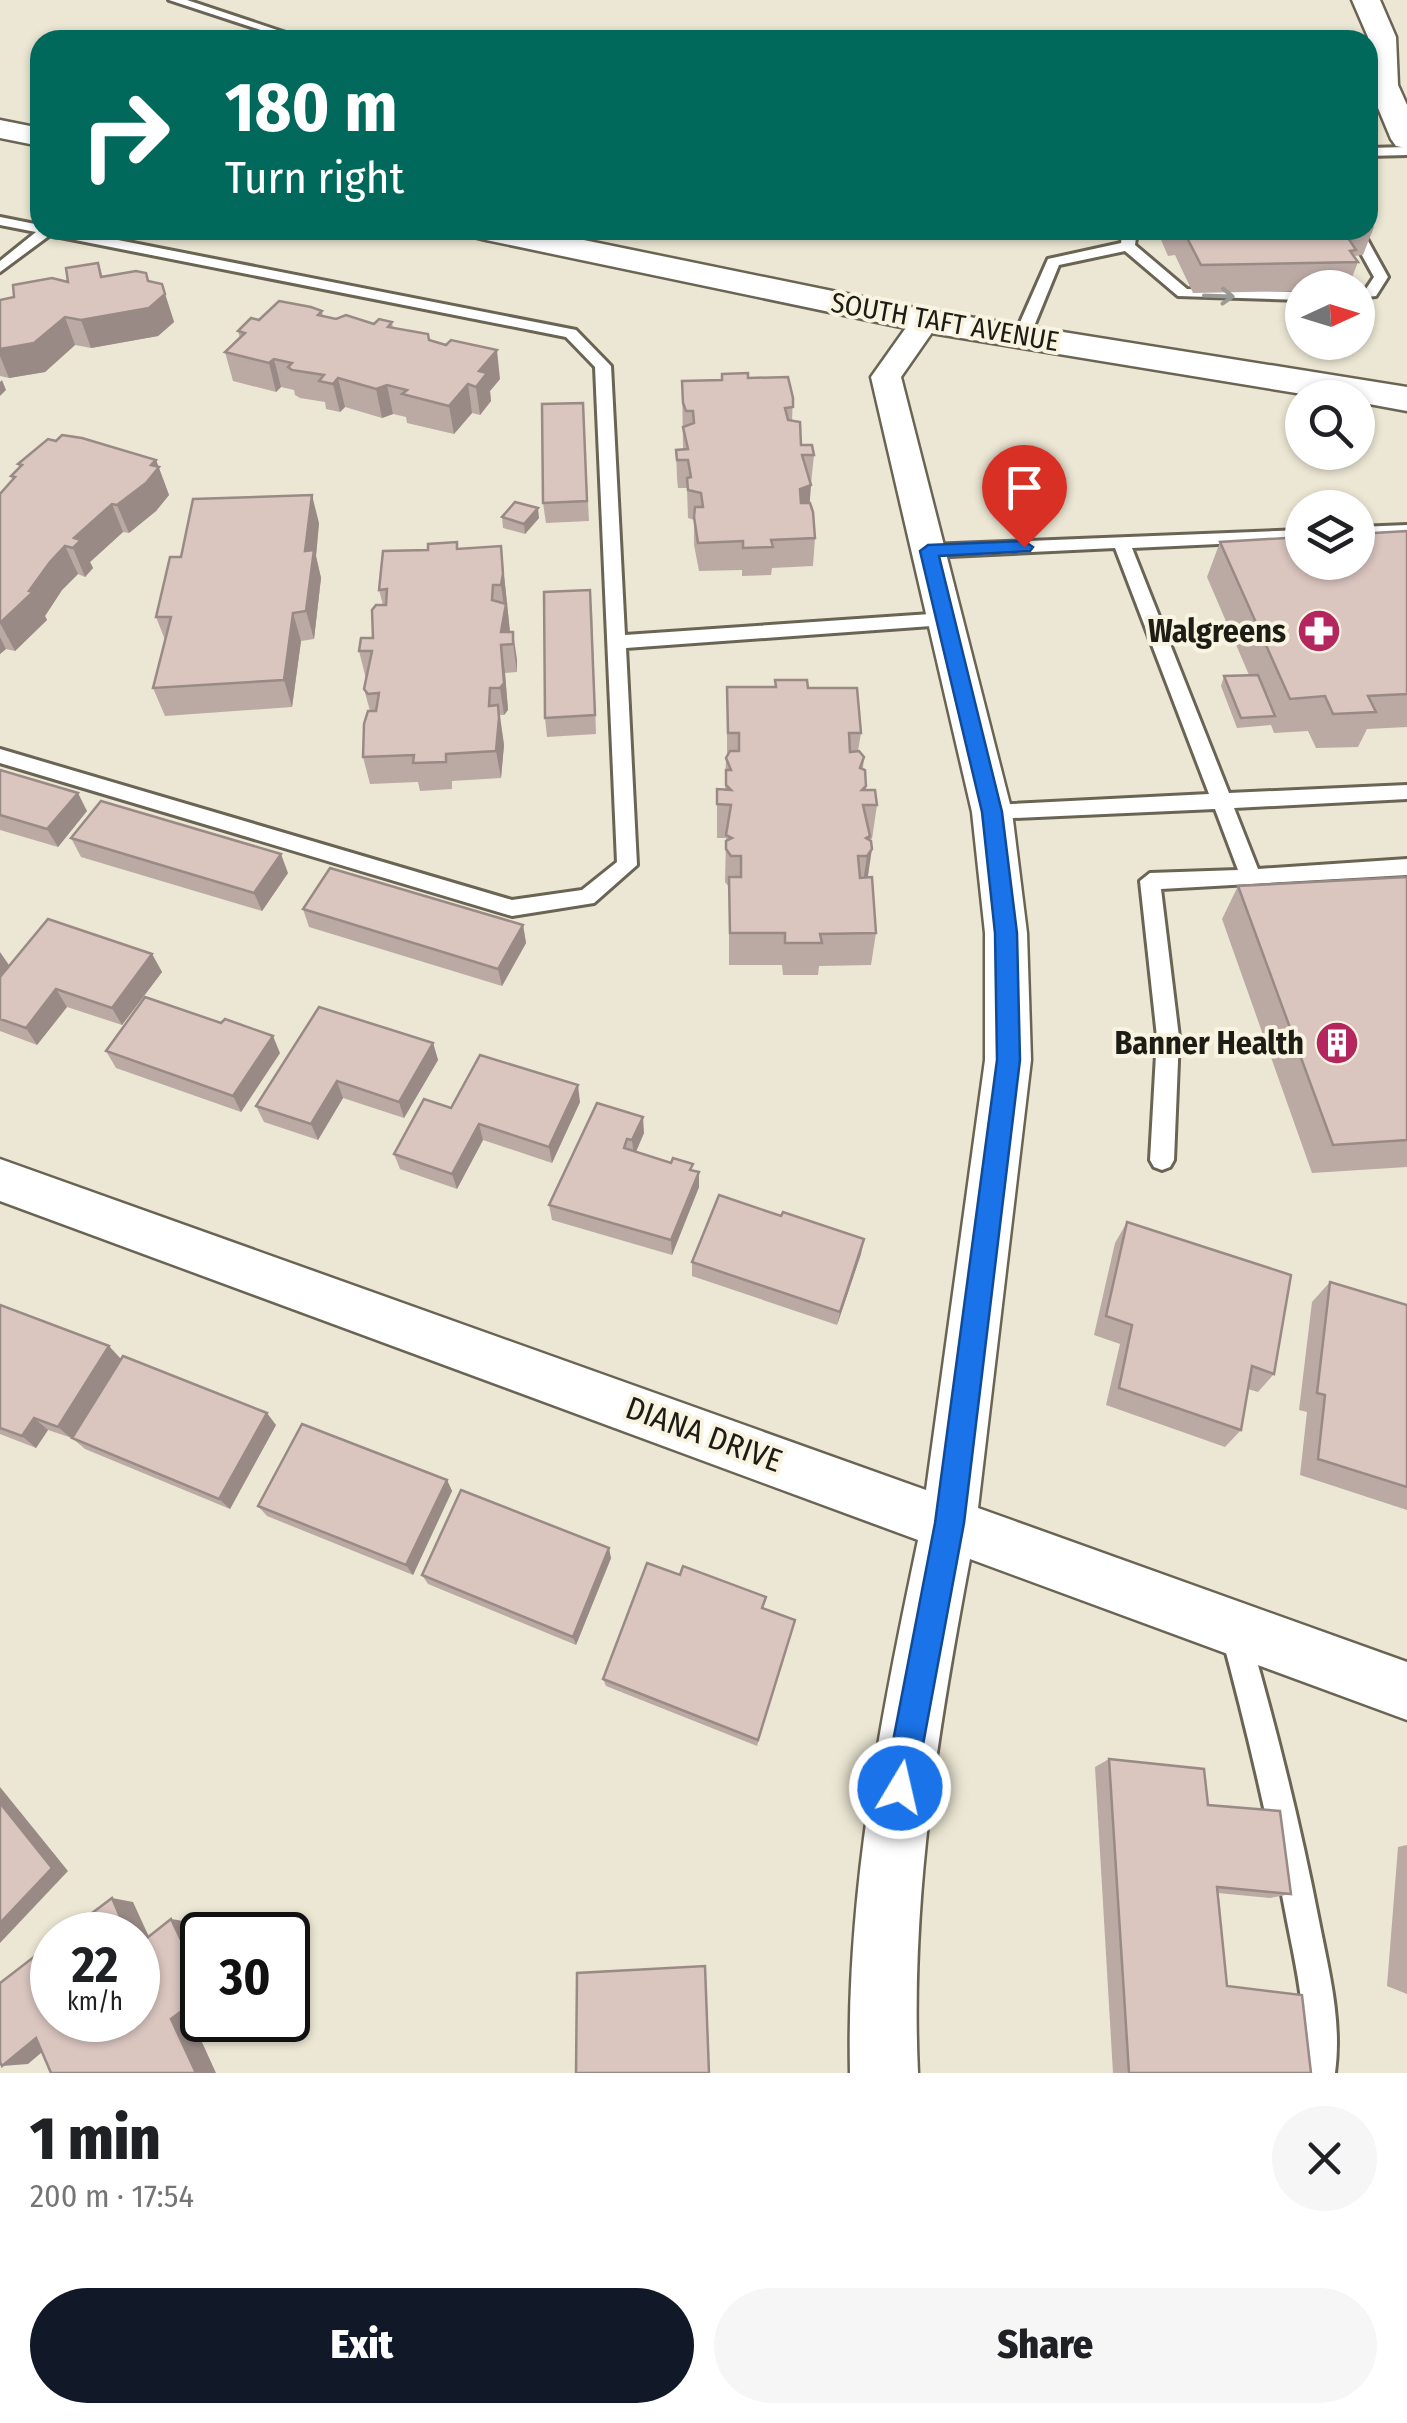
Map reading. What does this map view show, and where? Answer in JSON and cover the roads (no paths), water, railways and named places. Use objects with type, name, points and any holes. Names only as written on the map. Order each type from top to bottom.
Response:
[{"type":"main road","points":[[1345,0],[1358,30]]},
{"type":"main road","points":[[1366,0],[1382,38],[1384,88]]},
{"type":"main road","points":[[1378,74],[1407,139]]},
{"type":"main road","points":[[0,129],[30,135]]},
{"type":"main road","name":"SOUTH TAFT AVENUE","points":[[534,240],[925,321],[1286,380]]},
{"type":"main road","points":[[1308,380],[1407,360]]},
{"type":"main road","name":"SOUTH TAFT AVENUE","points":[[1375,394],[1407,399]]},
{"type":"main road","points":[[1375,410],[1407,422]]},
{"type":"street","points":[[884,2073],[881,1988],[890,1859],[904,1752],[950,1523],[1008,1060],[1006,933],[992,812],[886,377],[925,321]]},
{"type":"street","name":"DIANA DRIVE","points":[[0,1180],[1407,1691]]},
{"type":"lane","points":[[175,0],[270,30]]},
{"type":"lane","points":[[1378,152],[1407,151]]},
{"type":"lane","points":[[0,221],[30,227]]},
{"type":"lane","points":[[0,268],[36,240]]},
{"type":"lane","points":[[0,756],[512,908],[587,897],[627,865],[603,366],[571,333],[93,240]]},
{"type":"lane","points":[[1022,336],[1053,262],[1123,240]]},
{"type":"lane","points":[[1131,240],[1148,263],[1183,293],[1285,296]]},
{"type":"lane","points":[[1362,240],[1382,277],[1375,287]]},
{"type":"lane","points":[[1375,531],[1407,530]]},
{"type":"lane","points":[[928,551],[1285,536]]},
{"type":"lane","points":[[1122,543],[1251,877]]},
{"type":"lane","points":[[617,642],[945,620]]},
{"type":"lane","points":[[992,812],[1407,792]]},
{"type":"lane","points":[[1162,1160],[1168,1037],[1150,881],[1407,867]]},
{"type":"lane","points":[[1233,1627],[1266,1740],[1297,1886],[1318,2000],[1318,2073]]},
{"type":"place","name":"Walgreens","points":[[1319,631]]},
{"type":"place","name":"Banner Health","points":[[1337,1043]]}]
